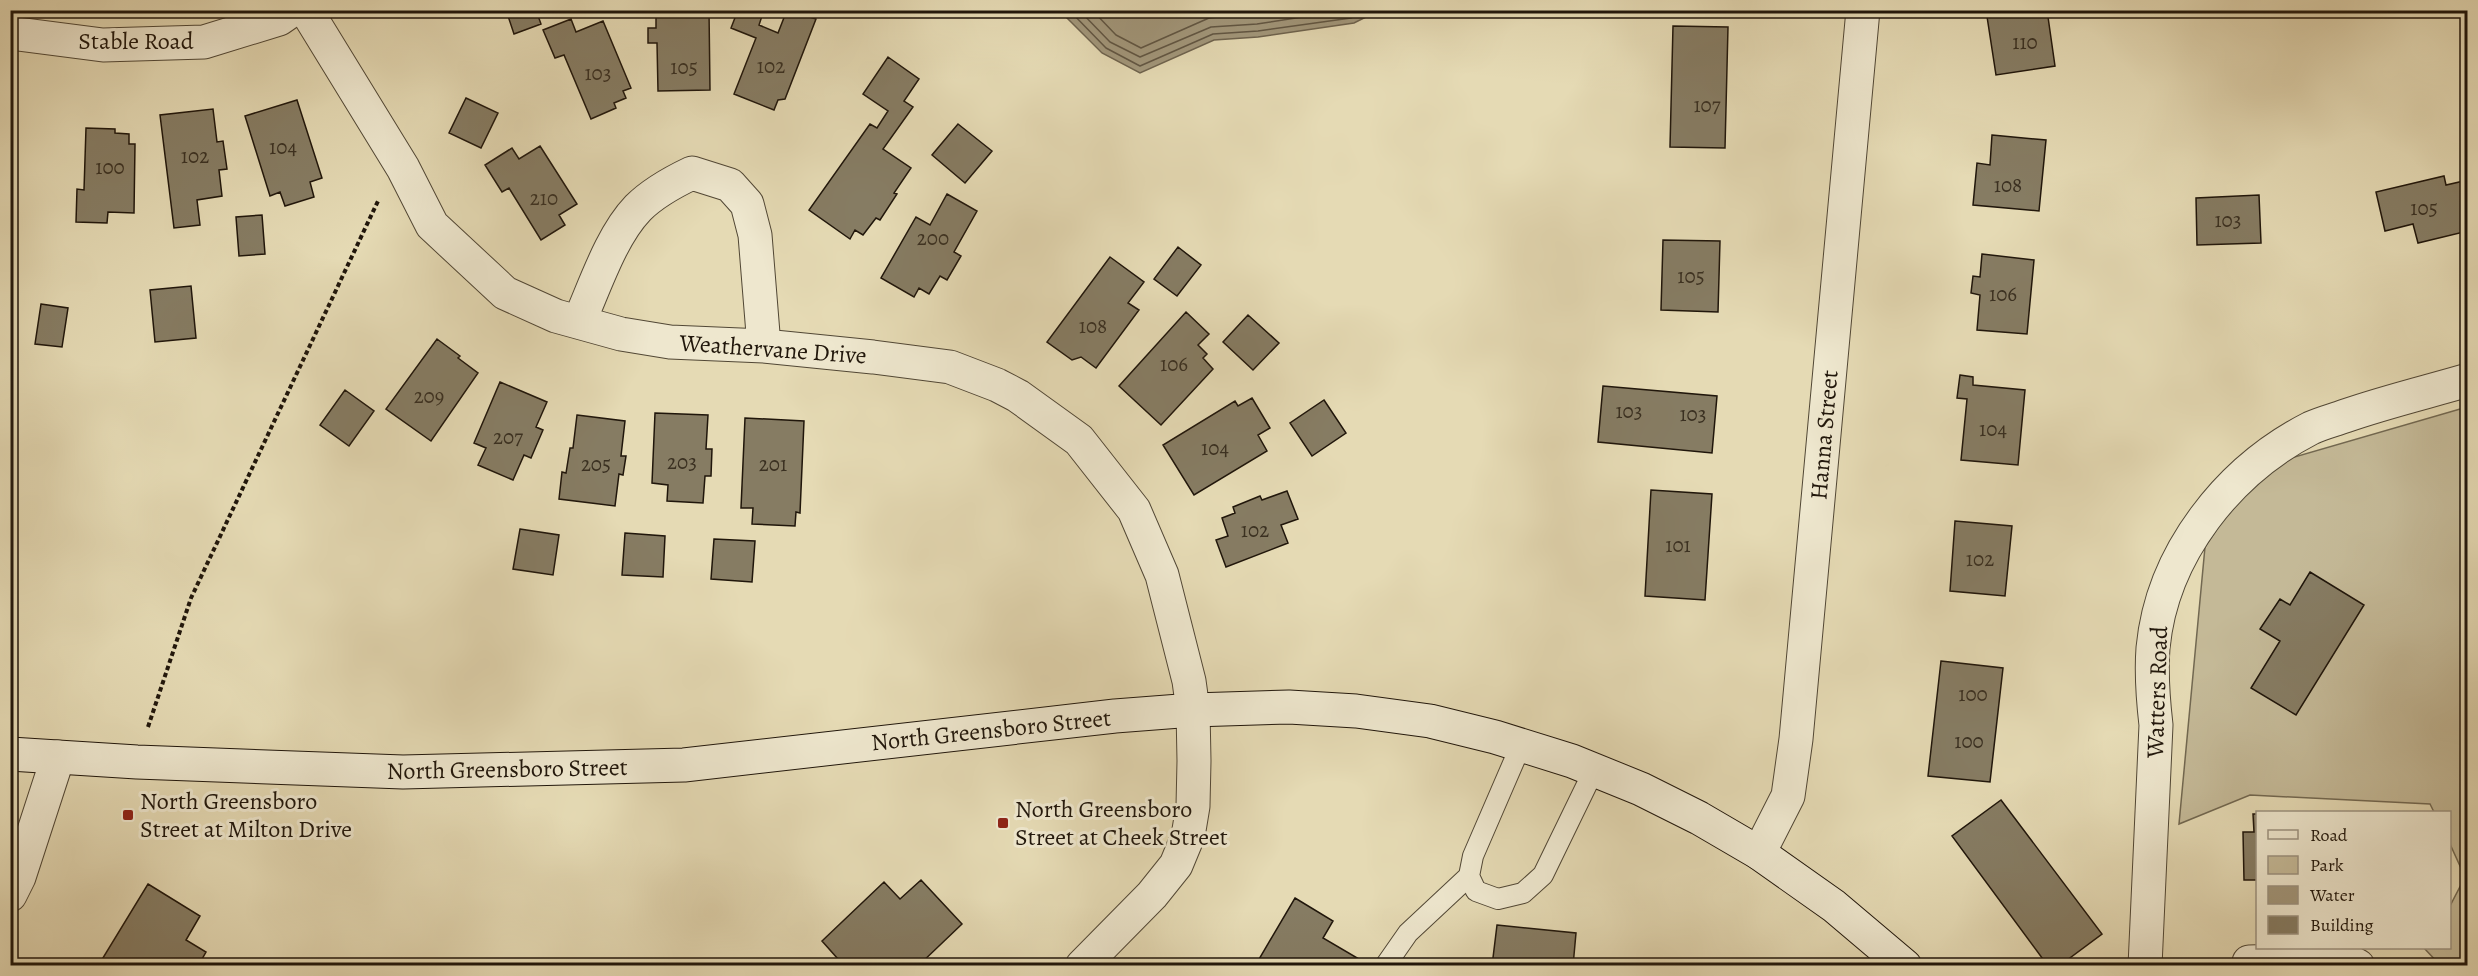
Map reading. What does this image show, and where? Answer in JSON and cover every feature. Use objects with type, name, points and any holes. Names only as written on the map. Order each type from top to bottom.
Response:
[{"type":"street","name":"Stable Road","points":[[10,33],[103,45],[204,42],[279,19],[292,10]]},
{"type":"street","name":"Weathervane Drive","points":[[306,10],[403,168],[432,225],[505,293],[556,316],[621,334],[670,342],[764,346],[950,367],[997,385],[1018,396],[1079,441],[1134,510],[1162,574],[1185,660],[1193,710],[1193,806],[1188,836],[1176,865],[1152,895],[1082,966]]},
{"type":"street","name":"Hanna Street","points":[[1759,853],[1788,796],[1796,739],[1863,10]]},
{"type":"street","points":[[579,322],[616,239],[638,208],[669,184],[692,173],[730,185],[747,204],[755,236],[764,346]]},
{"type":"street","name":"Watters Road","points":[[2145,966],[2156,725],[2152,690],[2153,646],[2162,603],[2182,554],[2205,516],[2234,483],[2275,450],[2313,428],[2362,410],[2468,380]]},
{"type":"street","name":"North Greensboro Street","points":[[10,754],[137,762],[403,772],[684,765],[1115,716],[1193,710],[1289,707],[1356,711],[1430,721],[1521,745],[1641,789],[1699,818],[1759,853],[1834,906],[1905,966]]},
{"type":"street","points":[[10,895],[19,877],[58,757]]},
{"type":"street","points":[[2249,962],[2345,958],[2358,966]]},
{"type":"lane","points":[[1385,966],[1408,933],[1469,876],[1473,856],[1521,745]]},
{"type":"lane","points":[[1469,876],[1476,891],[1497,899],[1523,893],[1542,875],[1594,770]]},
{"type":"path","points":[[137,762],[191,598],[383,191],[403,168]]},
{"type":"green space","points":[[2467,407],[2467,965],[2440,965],[2425,949],[2451,949],[2451,904],[2465,877],[2451,846],[2451,811],[2434,811],[2430,804],[2250,795],[2179,824],[2205,547],[2257,468]]},
{"type":"water","points":[[1060,11],[1378,11],[1354,23],[1258,37],[1214,40],[1140,73],[1102,53]]},
{"type":"building","points":[[506,10],[536,10],[541,24],[514,34]]},
{"type":"building","points":[[668,10],[709,10],[710,90],[658,91],[657,43],[648,43],[648,28],[656,28],[656,16],[669,16]]},
{"type":"building","points":[[738,10],[764,10],[759,25],[778,33],[787,10],[816,19],[785,99],[778,100],[774,110],[734,94],[756,38],[731,28]]},
{"type":"building","points":[[1986,10],[2047,10],[2055,66],[1996,75]]},
{"type":"building","points":[[571,19],[576,32],[603,21],[631,88],[623,91],[626,98],[614,103],[616,108],[591,119],[564,55],[555,58],[543,30]]},
{"type":"building","points":[[1673,26],[1728,27],[1725,148],[1670,147]]},
{"type":"building","points":[[888,57],[919,79],[904,101],[913,107],[883,149],[911,168],[894,193],[897,194],[880,220],[876,218],[863,235],[855,230],[850,239],[809,210],[870,124],[877,128],[888,111],[863,94]]},
{"type":"building","points":[[466,98],[498,113],[481,148],[449,133]]},
{"type":"building","points":[[297,100],[322,178],[310,182],[314,197],[285,206],[280,192],[270,196],[245,116]]},
{"type":"building","points":[[213,109],[217,142],[223,141],[227,169],[219,170],[222,196],[197,200],[200,225],[174,228],[160,115]]},
{"type":"building","points":[[958,124],[992,151],[965,183],[932,155]]},
{"type":"building","points":[[86,128],[115,129],[115,133],[129,134],[129,144],[135,144],[134,213],[108,212],[107,223],[76,222],[77,189],[84,190]]},
{"type":"building","points":[[1992,135],[2046,140],[2039,211],[1973,205],[1977,163],[1990,165]]},
{"type":"building","points":[[540,146],[577,204],[559,215],[565,225],[541,240],[509,188],[502,192],[485,165],[512,148],[519,159]]},
{"type":"building","points":[[2444,176],[2446,185],[2468,180],[2468,231],[2418,243],[2413,224],[2385,231],[2376,192]]},
{"type":"building","points":[[947,194],[977,211],[954,252],[961,256],[947,280],[940,276],[929,294],[919,288],[914,297],[881,278],[916,217],[930,225]]},
{"type":"building","points":[[2259,195],[2261,243],[2197,245],[2196,198]]},
{"type":"building","points":[[262,215],[265,254],[239,256],[236,217]]},
{"type":"building","points":[[1663,240],[1720,241],[1718,312],[1661,310]]},
{"type":"building","points":[[1178,247],[1201,265],[1177,296],[1154,279]]},
{"type":"building","points":[[1982,254],[2034,260],[2027,334],[1977,330],[1980,295],[1971,293],[1973,276],[1980,277]]},
{"type":"building","points":[[1110,257],[1144,282],[1128,303],[1139,310],[1096,368],[1081,357],[1072,360],[1047,342]]},
{"type":"building","points":[[191,286],[196,338],[155,342],[150,290]]},
{"type":"building","points":[[41,304],[68,308],[62,347],[35,344]]},
{"type":"building","points":[[1186,312],[1209,334],[1198,345],[1207,354],[1203,358],[1213,369],[1161,425],[1119,386]]},
{"type":"building","points":[[1248,315],[1279,343],[1253,370],[1223,342]]},
{"type":"building","points":[[437,339],[478,373],[431,441],[386,409]]},
{"type":"building","points":[[1960,375],[1973,377],[1973,385],[2025,390],[2018,465],[1961,460],[1967,399],[1957,398]]},
{"type":"building","points":[[500,382],[547,402],[536,427],[543,430],[531,458],[524,455],[513,480],[478,465],[486,448],[474,443]]},
{"type":"building","points":[[1603,386],[1717,396],[1712,453],[1598,442]]},
{"type":"building","points":[[345,390],[374,411],[349,446],[320,425]]},
{"type":"building","points":[[1252,398],[1270,428],[1258,435],[1267,451],[1194,495],[1163,445],[1235,401],[1238,406]]},
{"type":"building","points":[[1324,400],[1346,433],[1312,456],[1290,423]]},
{"type":"building","points":[[655,413],[708,415],[706,449],[712,449],[711,476],[705,476],[703,503],[667,501],[668,485],[652,483]]},
{"type":"building","points":[[577,415],[625,421],[621,456],[626,456],[623,475],[619,474],[615,506],[559,499],[562,472],[566,473],[570,448],[573,448]]},
{"type":"building","points":[[745,418],[804,421],[800,513],[796,512],[795,526],[752,524],[753,508],[741,508]]},
{"type":"building","points":[[1651,490],[1712,494],[1705,600],[1645,596]]},
{"type":"building","points":[[1287,491],[1298,519],[1281,525],[1288,543],[1226,567],[1216,540],[1228,536],[1222,518],[1235,513],[1233,507],[1260,496],[1262,500]]},
{"type":"building","points":[[1955,521],[2012,526],[2005,596],[1950,591]]},
{"type":"building","points":[[520,529],[559,535],[553,575],[513,569]]},
{"type":"building","points":[[625,533],[665,536],[663,577],[622,575]]},
{"type":"building","points":[[714,539],[755,541],[752,582],[711,579]]},
{"type":"building","points":[[2310,572],[2364,605],[2296,715],[2251,688],[2280,641],[2260,629],[2280,599],[2290,605]]},
{"type":"building","points":[[1941,661],[2003,668],[1990,782],[1928,776]]},
{"type":"building","points":[[2001,800],[2102,934],[2059,966],[2048,966],[1952,836]]},
{"type":"building","points":[[2253,814],[2256,814],[2256,880],[2244,880],[2243,832],[2254,832]]},
{"type":"building","points":[[921,880],[962,924],[918,966],[831,966],[838,959],[822,941],[884,882],[900,899]]},
{"type":"building","points":[[148,884],[200,916],[186,940],[206,952],[198,966],[98,966]]},
{"type":"building","points":[[1295,898],[1333,921],[1323,938],[1359,959],[1355,966],[1255,966]]},
{"type":"building","points":[[1497,925],[1576,933],[1573,966],[1492,966]]},
{"type":"place","name":"North Greensboro Street at Milton Drive","points":[[128,815]]},
{"type":"place","name":"North Greensboro Street at Cheek Street","points":[[1003,823]]}]
